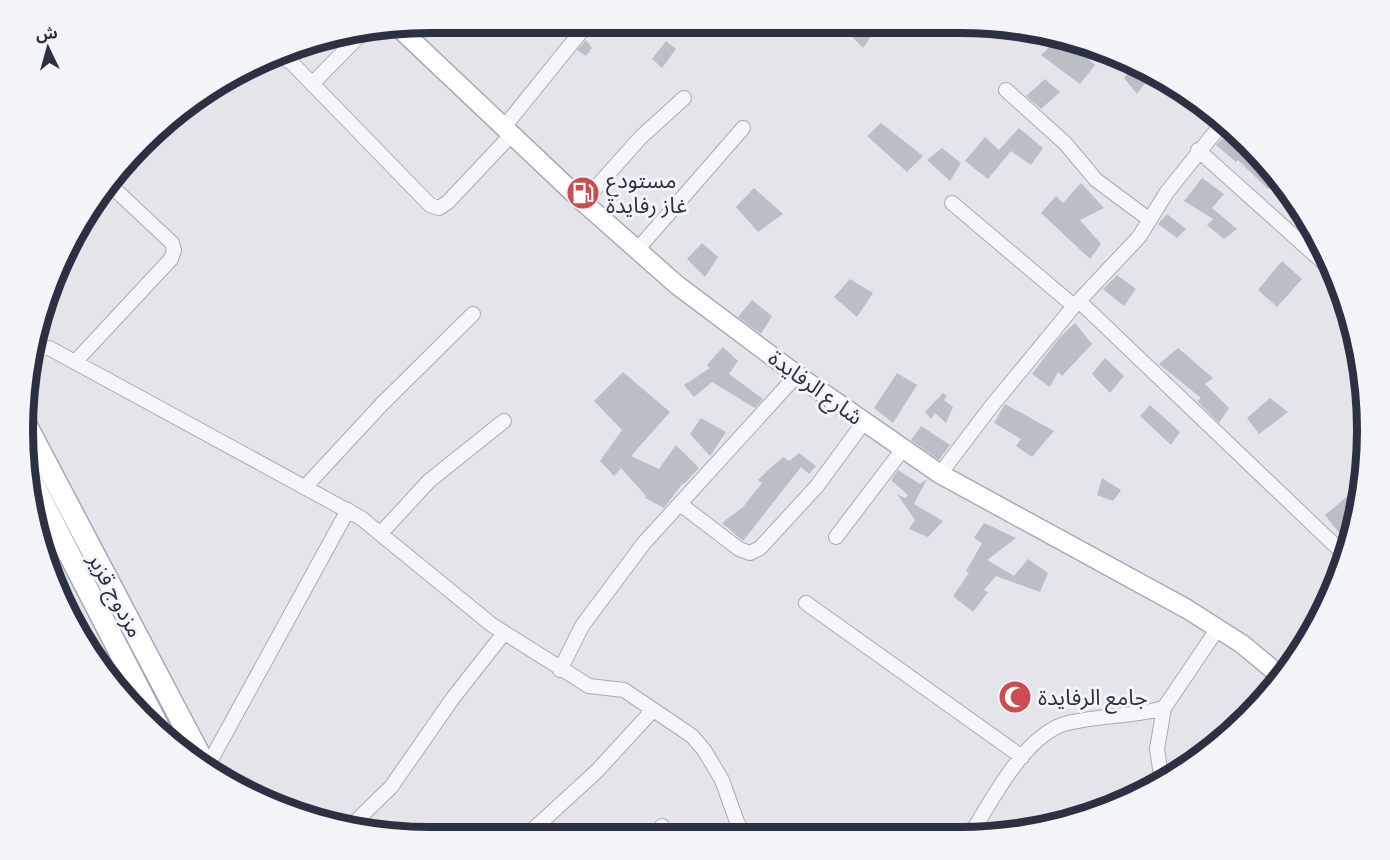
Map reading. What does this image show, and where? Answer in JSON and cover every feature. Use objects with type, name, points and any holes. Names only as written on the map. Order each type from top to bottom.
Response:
[{"type":"main road","name":"مزدوج قزير","points":[[33,439],[198,752]]},
{"type":"main road","name":"مزدوج قزير","points":[[39,495],[151,713]]},
{"type":"street","points":[[286,60],[292,63],[430,205],[439,208],[448,202],[508,130],[581,33]]},
{"type":"street","name":"شارع الرفايدة","points":[[405,34],[583,202],[677,285],[797,375],[940,474],[1218,628],[1275,672]]},
{"type":"street","points":[[312,84],[354,41]]},
{"type":"street","points":[[1006,90],[1065,143],[1095,180],[1150,220]]},
{"type":"street","points":[[583,202],[641,137],[684,98]]},
{"type":"street","points":[[637,250],[743,128]]},
{"type":"street","points":[[940,474],[990,408],[1077,304],[1139,237],[1198,150],[1218,128]]},
{"type":"street","points":[[1198,150],[1317,257]]},
{"type":"street","points":[[75,362],[171,259],[174,250],[172,243],[114,189]]},
{"type":"street","points":[[952,203],[1077,304],[1339,549]]},
{"type":"street","points":[[306,486],[382,404],[473,314]]},
{"type":"street","points":[[42,348],[49,348],[348,510],[382,532],[453,595],[504,633],[560,670],[589,686],[624,690],[692,736],[704,750],[722,780],[740,827]]},
{"type":"street","points":[[560,670],[582,626],[644,543],[797,375]]},
{"type":"street","points":[[382,532],[429,481],[504,421]]},
{"type":"street","points":[[680,504],[739,549],[750,553],[760,548],[817,486],[864,422]]},
{"type":"street","points":[[836,537],[903,448]]},
{"type":"street","points":[[210,760],[348,510]]},
{"type":"street","points":[[806,603],[1022,757]]},
{"type":"street","points":[[1161,772],[1157,749],[1164,708],[1218,628]]},
{"type":"street","points":[[357,820],[391,788],[453,698],[504,633]]},
{"type":"street","points":[[976,826],[1022,757],[1044,734],[1064,724],[1089,718],[1143,714],[1164,708]]},
{"type":"street","points":[[536,827],[583,784],[652,711]]},
{"type":"building","points":[[849,33],[872,35],[863,48]]},
{"type":"building","points":[[586,40],[592,48],[586,56],[577,50]]},
{"type":"building","points":[[666,41],[676,49],[662,68],[652,59]]},
{"type":"building","points":[[1052,44],[1081,52],[1095,65],[1080,84],[1041,55]]},
{"type":"building","points":[[1130,71],[1148,80],[1137,94],[1124,78]]},
{"type":"building","points":[[1045,79],[1060,92],[1041,109],[1026,96]]},
{"type":"building","points":[[881,123],[923,156],[907,172],[867,136]]},
{"type":"building","points":[[1019,128],[1043,148],[1031,165],[1011,151],[988,179],[965,161],[985,137],[999,150]]},
{"type":"building","points":[[1226,135],[1272,185],[1268,189],[1238,160],[1236,162],[1216,145]]},
{"type":"building","points":[[942,148],[961,163],[950,181],[927,160]]},
{"type":"building","points":[[1202,178],[1224,194],[1212,208],[1237,229],[1224,239],[1207,225],[1213,219],[1184,201]]},
{"type":"building","points":[[1081,183],[1104,208],[1080,220],[1101,244],[1090,259],[1041,213],[1056,196],[1063,203]]},
{"type":"building","points":[[754,188],[783,214],[758,232],[736,207]]},
{"type":"building","points":[[1167,214],[1186,229],[1177,238],[1158,224]]},
{"type":"building","points":[[702,243],[718,257],[705,277],[687,259]]},
{"type":"building","points":[[1282,261],[1302,279],[1277,307],[1258,290]]},
{"type":"building","points":[[1117,275],[1136,289],[1124,306],[1103,289]]},
{"type":"building","points":[[850,279],[873,293],[857,317],[834,297]]},
{"type":"building","points":[[752,300],[772,316],[761,334],[738,317]]},
{"type":"building","points":[[1075,323],[1092,344],[1062,376],[1058,372],[1050,387],[1032,374],[1060,337]]},
{"type":"building","points":[[723,347],[738,361],[729,374],[763,399],[755,408],[712,382],[694,397],[684,385],[710,368],[707,365]]},
{"type":"building","points":[[1178,348],[1213,378],[1205,384],[1229,408],[1219,423],[1197,401],[1201,398],[1159,364]]},
{"type":"building","points":[[1105,358],[1124,376],[1110,393],[1092,374]]},
{"type":"building","points":[[623,372],[670,412],[631,456],[659,469],[676,445],[699,468],[683,483],[664,508],[645,498],[646,496],[621,468],[614,476],[600,461],[622,430],[594,401]]},
{"type":"building","points":[[897,373],[917,385],[893,423],[874,408]]},
{"type":"building","points":[[943,393],[947,396],[944,400],[953,407],[946,423],[935,413],[931,419],[925,412]]},
{"type":"building","points":[[1270,398],[1288,412],[1259,434],[1247,418]]},
{"type":"building","points":[[1005,404],[1054,431],[1032,457],[1016,446],[1021,439],[994,423]]},
{"type":"building","points":[[1150,405],[1180,432],[1171,445],[1140,416]]},
{"type":"building","points":[[701,418],[726,432],[710,456],[690,434]]},
{"type":"building","points":[[921,426],[950,445],[939,460],[911,440]]},
{"type":"building","points":[[799,453],[816,466],[809,474],[801,467],[743,541],[722,523],[743,507],[762,483],[758,480],[765,473],[783,457],[789,461]]},
{"type":"building","points":[[898,470],[920,484],[927,479],[914,504],[943,521],[928,537],[909,529],[915,520],[897,494],[905,498],[908,495],[891,480]]},
{"type":"building","points":[[1102,478],[1121,490],[1113,501],[1097,495]]},
{"type":"building","points":[[1352,492],[1342,536],[1325,515]]},
{"type":"building","points":[[984,523],[1016,538],[987,560],[1014,576],[1028,559],[1048,573],[1040,592],[996,576],[984,590],[988,592],[973,612],[953,596],[969,573],[966,571],[982,543],[974,538]]},
{"type":"place","name":"مستودع غاز رفايدة","points":[[583,193]]},
{"type":"place","name":"جامع الرفايدة","points":[[1015,697]]}]
